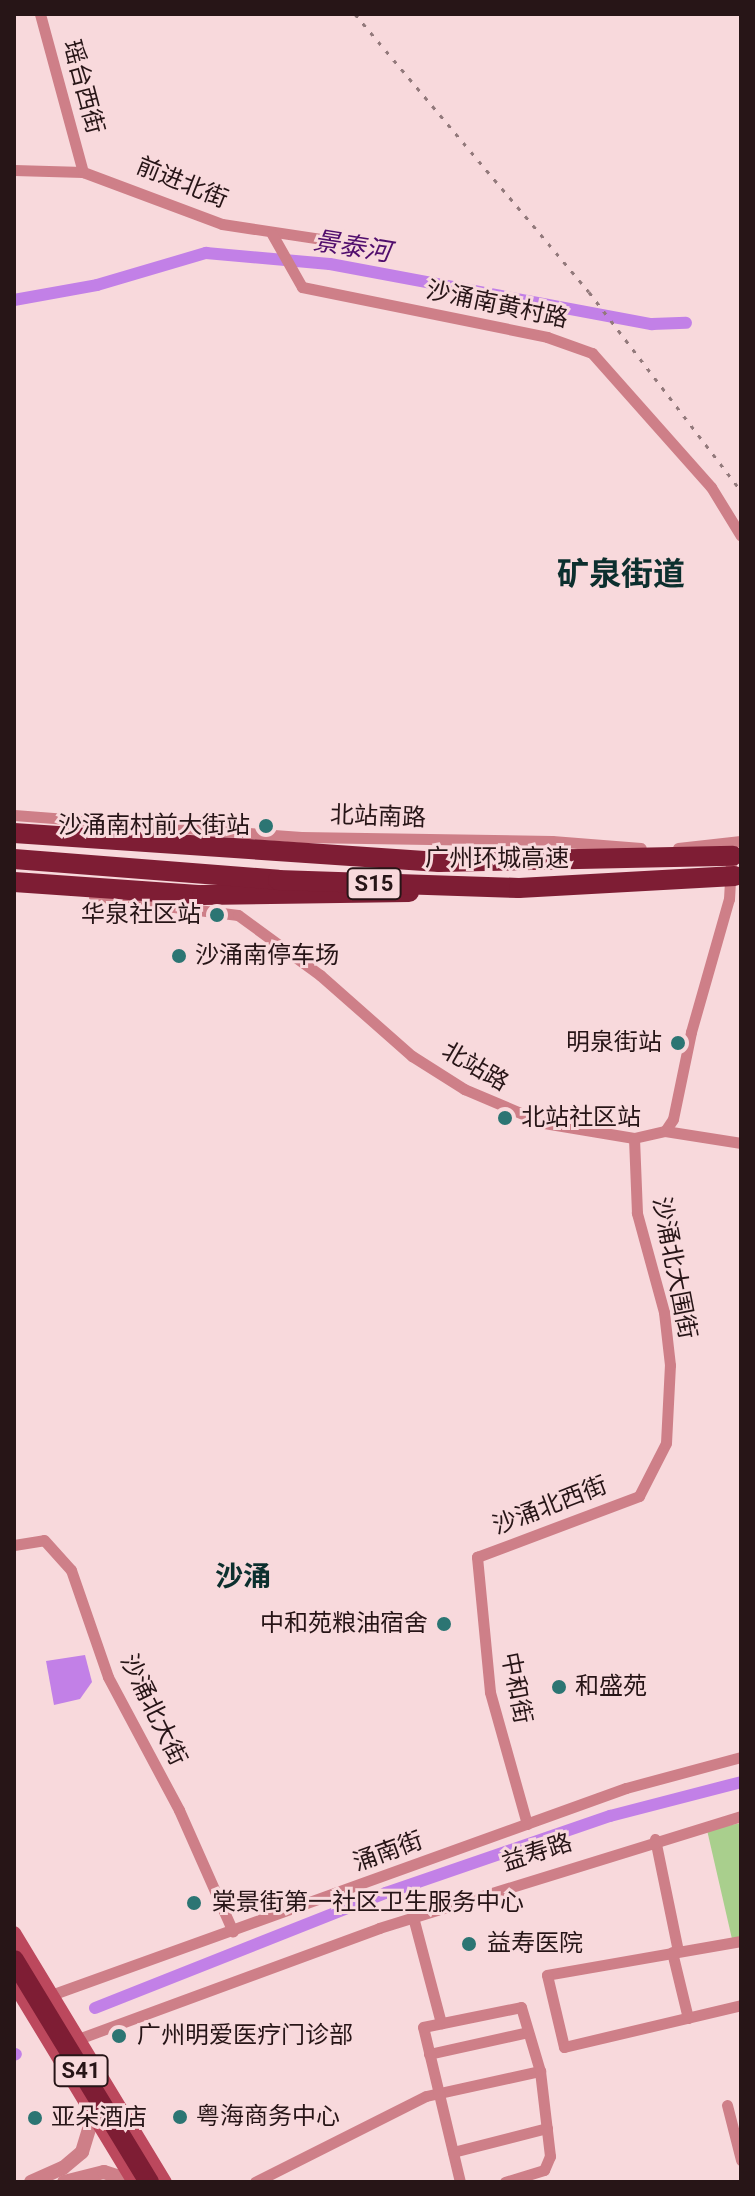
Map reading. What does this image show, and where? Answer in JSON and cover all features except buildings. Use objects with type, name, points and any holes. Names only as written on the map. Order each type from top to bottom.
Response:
[{"type":"highway","name":"广州环城高速","points":[[14,833],[439,862],[738,846]]},
{"type":"highway","name":"广州环城高速","points":[[14,859],[278,880],[519,888],[741,876]]},
{"type":"highway","points":[[14,882],[249,896],[519,888]]},
{"type":"highway","name":"S41","points":[[14,1960],[149,2182]]},
{"type":"main road","points":[[14,1933],[165,2182]]},
{"type":"main road","points":[[14,1984],[134,2182]]},
{"type":"street","name":"瑶台西街","points":[[40,14],[83,172]]},
{"type":"street","name":"前进北街","points":[[14,170],[83,172],[205,219],[272,234],[334,241]]},
{"type":"street","name":"沙涌南黄村路","points":[[272,234],[302,287],[581,347],[711,487],[741,536]]},
{"type":"street","name":"北站南路","points":[[14,815],[385,840],[540,841],[650,849],[738,846]]},
{"type":"street","points":[[738,846],[729,899],[691,1032],[673,1119],[665,1131],[741,1143]]},
{"type":"street","name":"北站路","points":[[14,889],[238,915],[320,975],[412,1056],[464,1089],[544,1123],[634,1138],[665,1131]]},
{"type":"street","name":"沙涌北大围街","points":[[634,1138],[637,1213],[664,1312],[670,1365],[666,1443],[639,1496]]},
{"type":"street","name":"沙涌北西街","points":[[477,1557],[639,1496]]},
{"type":"street","name":"沙涌北大街","points":[[14,1545],[44,1540],[71,1570],[108,1677],[179,1810],[233,1932]]},
{"type":"street","name":"中和街","points":[[477,1557],[490,1692],[527,1824]]},
{"type":"street","name":"涌南街","points":[[51,1995],[626,1788],[741,1757]]},
{"type":"street","name":"益寿路","points":[[78,2039],[413,1917],[655,1839],[741,1816]]},
{"type":"street","points":[[655,1839],[688,2018]]},
{"type":"street","points":[[413,1917],[441,2023]]},
{"type":"street","points":[[741,1941],[547,1975],[564,2047],[741,2005]]},
{"type":"street","points":[[460,2182],[423,2027],[521,2007],[540,2071],[550,2156],[544,2170],[505,2182]]},
{"type":"street","points":[[429,2054],[528,2032]]},
{"type":"street","points":[[255,2182],[438,2093],[540,2071]]},
{"type":"street","points":[[727,2105],[741,2160]]},
{"type":"street","points":[[31,2182],[63,2168],[82,2152],[93,2116]]},
{"type":"street","points":[[453,2152],[547,2128]]},
{"type":"street","points":[[64,2182],[104,2172],[134,2182]]},
{"type":"green space","points":[[741,1823],[741,1938],[732,1939],[707,1830]]},
{"type":"shaded area","points":[[85,1655],[92,1682],[80,1699],[54,1705],[46,1661]]},
{"type":"waterway","name":"景泰河","points":[[14,300],[97,285],[206,253],[330,264],[652,324],[686,323]]},
{"type":"waterway","points":[[95,2008],[386,1893],[610,1816],[741,1782]]},
{"type":"railway","points":[[355,14],[589,292],[741,491]]},
{"type":"place","name":"沙涌南村前大街站","points":[[266,826]]},
{"type":"place","name":"华泉社区站","points":[[217,915]]},
{"type":"place","name":"沙涌南停车场","points":[[179,956]]},
{"type":"place","name":"明泉街站","points":[[678,1043]]},
{"type":"place","name":"北站社区站","points":[[505,1118]]},
{"type":"place","name":"中和苑粮油宿舍","points":[[444,1624]]},
{"type":"place","name":"和盛苑","points":[[559,1687]]},
{"type":"place","name":"棠景街第一社区卫生服务中心","points":[[194,1903]]},
{"type":"place","name":"益寿医院","points":[[469,1944]]},
{"type":"place","name":"广州明爱医疗门诊部","points":[[119,2036]]},
{"type":"place","name":"粤海商务中心","points":[[180,2117]]},
{"type":"place","name":"亚朵酒店","points":[[35,2118]]},
{"type":"district","name":"矿泉街道","points":[[621,574]]},
{"type":"district","name":"沙涌","points":[[243,1577]]}]
